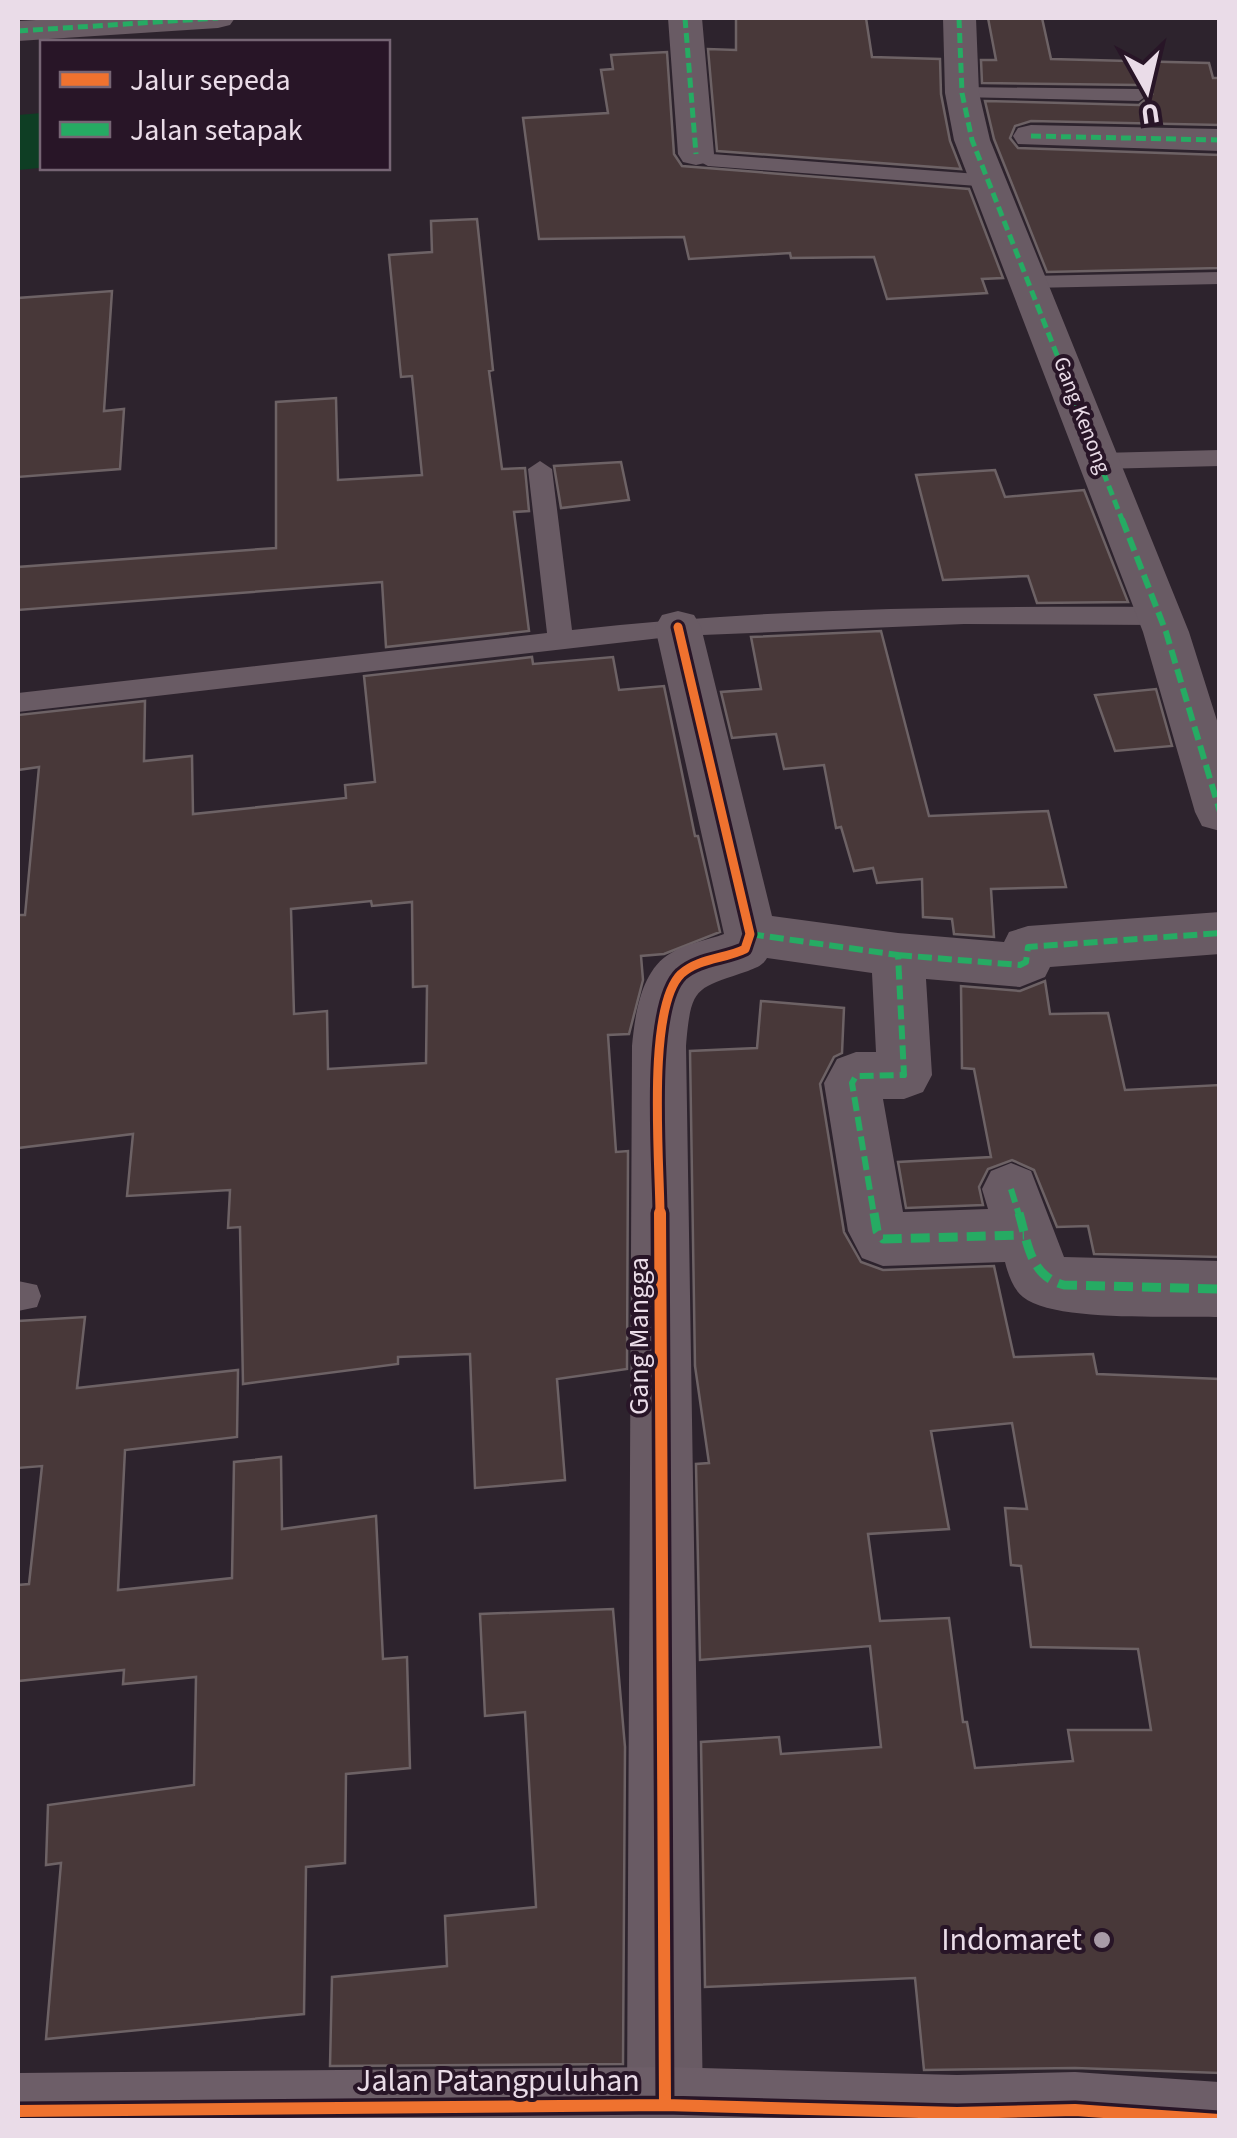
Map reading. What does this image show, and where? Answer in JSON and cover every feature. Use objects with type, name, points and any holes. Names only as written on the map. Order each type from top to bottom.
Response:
[{"type":"street","points":[[42,30],[218,18]]},
{"type":"street","points":[[685,18],[696,154]]},
{"type":"street","name":"Gang Kenong","points":[[959,18],[962,93],[972,140],[1159,616],[1220,812]]},
{"type":"street","points":[[1031,136],[1220,140]]},
{"type":"street","points":[[678,627],[750,934],[898,955],[1020,965],[1026,962],[1028,947],[1220,933]]},
{"type":"street","name":"Gang Mangga","points":[[665,2105],[659,1046],[668,991],[680,975],[690,966],[745,949],[750,934]]},
{"type":"street","points":[[898,955],[904,1075],[856,1076],[852,1083],[877,1231],[883,1239],[1018,1212],[1038,1271],[1046,1280],[1064,1286],[1220,1289]]},
{"type":"street","name":"Jalan Patangpuluhan","points":[[18,2110],[665,2105],[958,2117],[1076,2110],[1219,2120]]},
{"type":"lane","points":[[962,93],[1139,95]]},
{"type":"lane","points":[[696,154],[708,160],[991,181]]},
{"type":"lane","points":[[1030,282],[1220,278]]},
{"type":"lane","points":[[1100,462],[1220,458]]},
{"type":"lane","points":[[540,468],[560,643]]},
{"type":"lane","points":[[18,702],[678,627],[928,616],[1159,616]]},
{"type":"green space","points":[[40,113],[39,168],[18,170],[18,115]]},
{"type":"building","points":[[736,18],[866,18],[872,57],[940,59],[941,94],[950,141],[961,169],[717,151],[708,49],[736,50]]},
{"type":"building","points":[[988,18],[1042,18],[1051,59],[1209,63],[1213,78],[1220,78],[1220,125],[1031,121],[1015,126],[1010,138],[1018,148],[1220,155],[1220,268],[1047,272],[994,139],[985,101],[1139,105],[1152,94],[1139,85],[982,83],[981,60],[996,60]]},
{"type":"building","points":[[667,52],[674,154],[682,166],[969,189],[1003,278],[982,279],[987,293],[887,299],[874,257],[791,258],[790,253],[689,259],[684,237],[539,239],[523,118],[608,113],[601,70],[613,69],[611,55]]},
{"type":"building","points":[[477,219],[493,370],[489,371],[502,469],[525,468],[529,511],[514,512],[529,631],[386,647],[382,582],[18,610],[18,567],[276,548],[276,402],[336,398],[338,480],[422,475],[412,376],[401,377],[389,255],[432,252],[431,221]]},
{"type":"building","points":[[112,291],[104,411],[124,409],[120,469],[18,477],[18,298]]},
{"type":"building","points":[[621,462],[629,500],[561,508],[554,466]]},
{"type":"building","points":[[995,470],[1005,497],[1084,490],[1128,602],[1037,603],[1028,576],[943,580],[916,475]]},
{"type":"building","points":[[881,631],[929,816],[1048,811],[1066,887],[991,889],[994,937],[954,934],[952,919],[923,917],[922,879],[877,883],[873,868],[854,871],[841,827],[836,828],[824,765],[784,769],[776,734],[732,738],[721,692],[761,689],[751,637]]},
{"type":"building","points":[[532,657],[533,664],[613,657],[619,690],[664,686],[695,836],[720,932],[664,954],[641,956],[643,980],[629,1034],[608,1035],[616,1152],[628,1151],[627,1369],[557,1379],[565,1480],[475,1488],[470,1354],[398,1357],[398,1364],[243,1384],[240,1227],[228,1228],[230,1190],[127,1196],[133,1134],[18,1148],[18,915],[25,915],[39,767],[18,770],[18,715],[145,701],[144,761],[192,756],[193,814],[346,798],[345,785],[375,782],[364,676]],"holes":[[[371,901],[372,906],[412,902],[413,987],[427,986],[426,1063],[328,1069],[327,1011],[294,1014],[291,909]]]},
{"type":"building","points":[[1156,689],[1172,746],[1115,751],[1095,695]]},
{"type":"building","points":[[1045,981],[1050,1014],[1108,1013],[1125,1090],[1220,1085],[1220,1257],[1094,1254],[1088,1226],[1057,1227],[1034,1170],[1012,1160],[988,1169],[979,1187],[983,1205],[906,1208],[898,1162],[991,1157],[974,1069],[962,1068],[961,986],[1020,991]]},
{"type":"building","points":[[761,1001],[844,1008],[842,1053],[834,1057],[820,1084],[844,1232],[861,1262],[883,1270],[994,1266],[1014,1357],[1093,1354],[1097,1374],[1220,1379],[1220,2073],[1075,2068],[924,2070],[915,1978],[705,1987],[701,1742],[779,1737],[781,1754],[881,1747],[870,1646],[700,1660],[696,1464],[709,1463],[695,1366],[690,1051],[757,1048]],"holes":[[[1012,1423],[1027,1509],[1005,1508],[1011,1565],[1021,1566],[1031,1647],[1138,1649],[1151,1730],[1068,1730],[1073,1761],[975,1768],[967,1722],[963,1722],[949,1618],[880,1621],[868,1534],[949,1529],[931,1431]]]},
{"type":"building","points":[[85,1317],[77,1388],[238,1370],[237,1437],[125,1450],[118,1590],[232,1578],[234,1462],[281,1457],[282,1529],[376,1516],[383,1659],[407,1657],[410,1768],[346,1774],[345,1863],[306,1867],[304,2014],[46,2039],[61,1863],[46,1865],[48,1805],[194,1785],[196,1677],[123,1684],[124,1670],[18,1681],[18,1585],[29,1584],[42,1466],[18,1468],[18,1321]]},
{"type":"building","points":[[613,1609],[625,1747],[623,2064],[330,2066],[332,1977],[447,1966],[445,1916],[536,1907],[525,1712],[485,1716],[480,1614]]},
{"type":"marked path","points":[[18,31],[218,18]]},
{"type":"marked path","points":[[685,18],[696,154]]},
{"type":"marked path","points":[[959,18],[962,93],[972,140],[1166,632],[1220,812]]},
{"type":"marked path","points":[[1031,136],[1220,140]]},
{"type":"marked path","points":[[898,955],[1020,965],[1026,962],[1028,947],[1220,933]]},
{"type":"marked path","points":[[750,934],[898,955],[904,1075],[856,1076],[852,1083],[877,1231],[883,1239],[1024,1235]]},
{"type":"marked path","points":[[1011,1189],[1037,1271],[1046,1280],[1064,1285],[1220,1289]]},
{"type":"cycle path","points":[[665,2105],[659,1046],[664,1006],[674,983],[692,966],[745,949],[750,934],[678,627]]},
{"type":"cycle path","points":[[18,2111],[665,2105],[957,2113],[1075,2110],[1219,2120]]},
{"type":"place","name":"Indomaret","points":[[1102,1940]]}]
